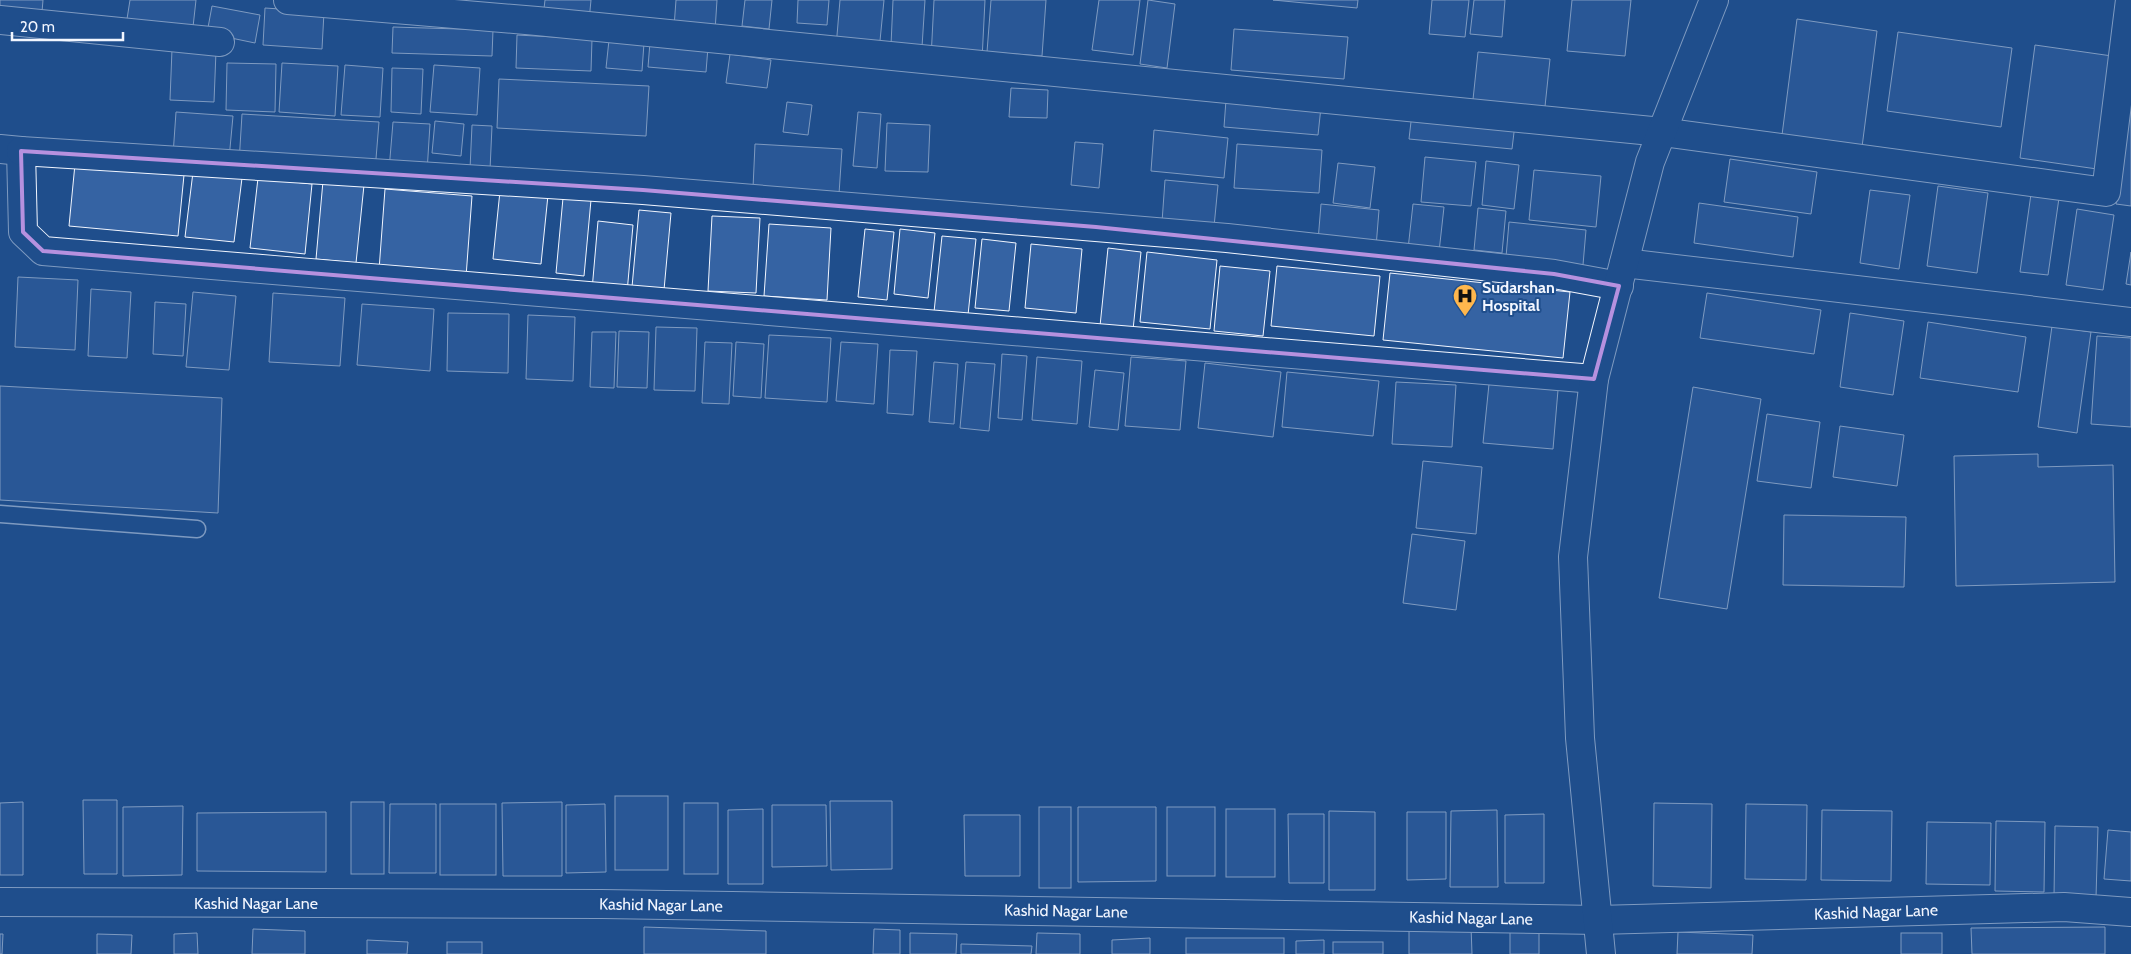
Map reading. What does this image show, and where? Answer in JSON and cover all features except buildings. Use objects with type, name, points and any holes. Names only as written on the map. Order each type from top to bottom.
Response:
[{"type":"street","points":[[288,0],[546,22],[1662,132],[2106,192],[2130,0]]},
{"type":"street","points":[[1601,954],[1580,738],[1573,557],[1594,378],[1650,162],[1714,0]]},
{"type":"street","points":[[0,20],[220,42]]},
{"type":"street","points":[[1594,378],[43,250],[23,232],[10,150],[643,190],[1105,227],[1227,238],[1554,274],[1621,274],[2131,322]]},
{"type":"street","name":"Kashid Nagar Lane","points":[[0,902],[602,904],[1598,920],[2064,907],[2131,912]]},
{"type":"lane","points":[[0,514],[197,529]]},
{"type":"highlighted area","points":[[21,151],[643,190],[1096,227],[1554,274],[1619,286],[1594,379],[43,251],[23,232]]},
{"type":"place","name":"Sudarshan Hospital","points":[[1465,317]]}]
